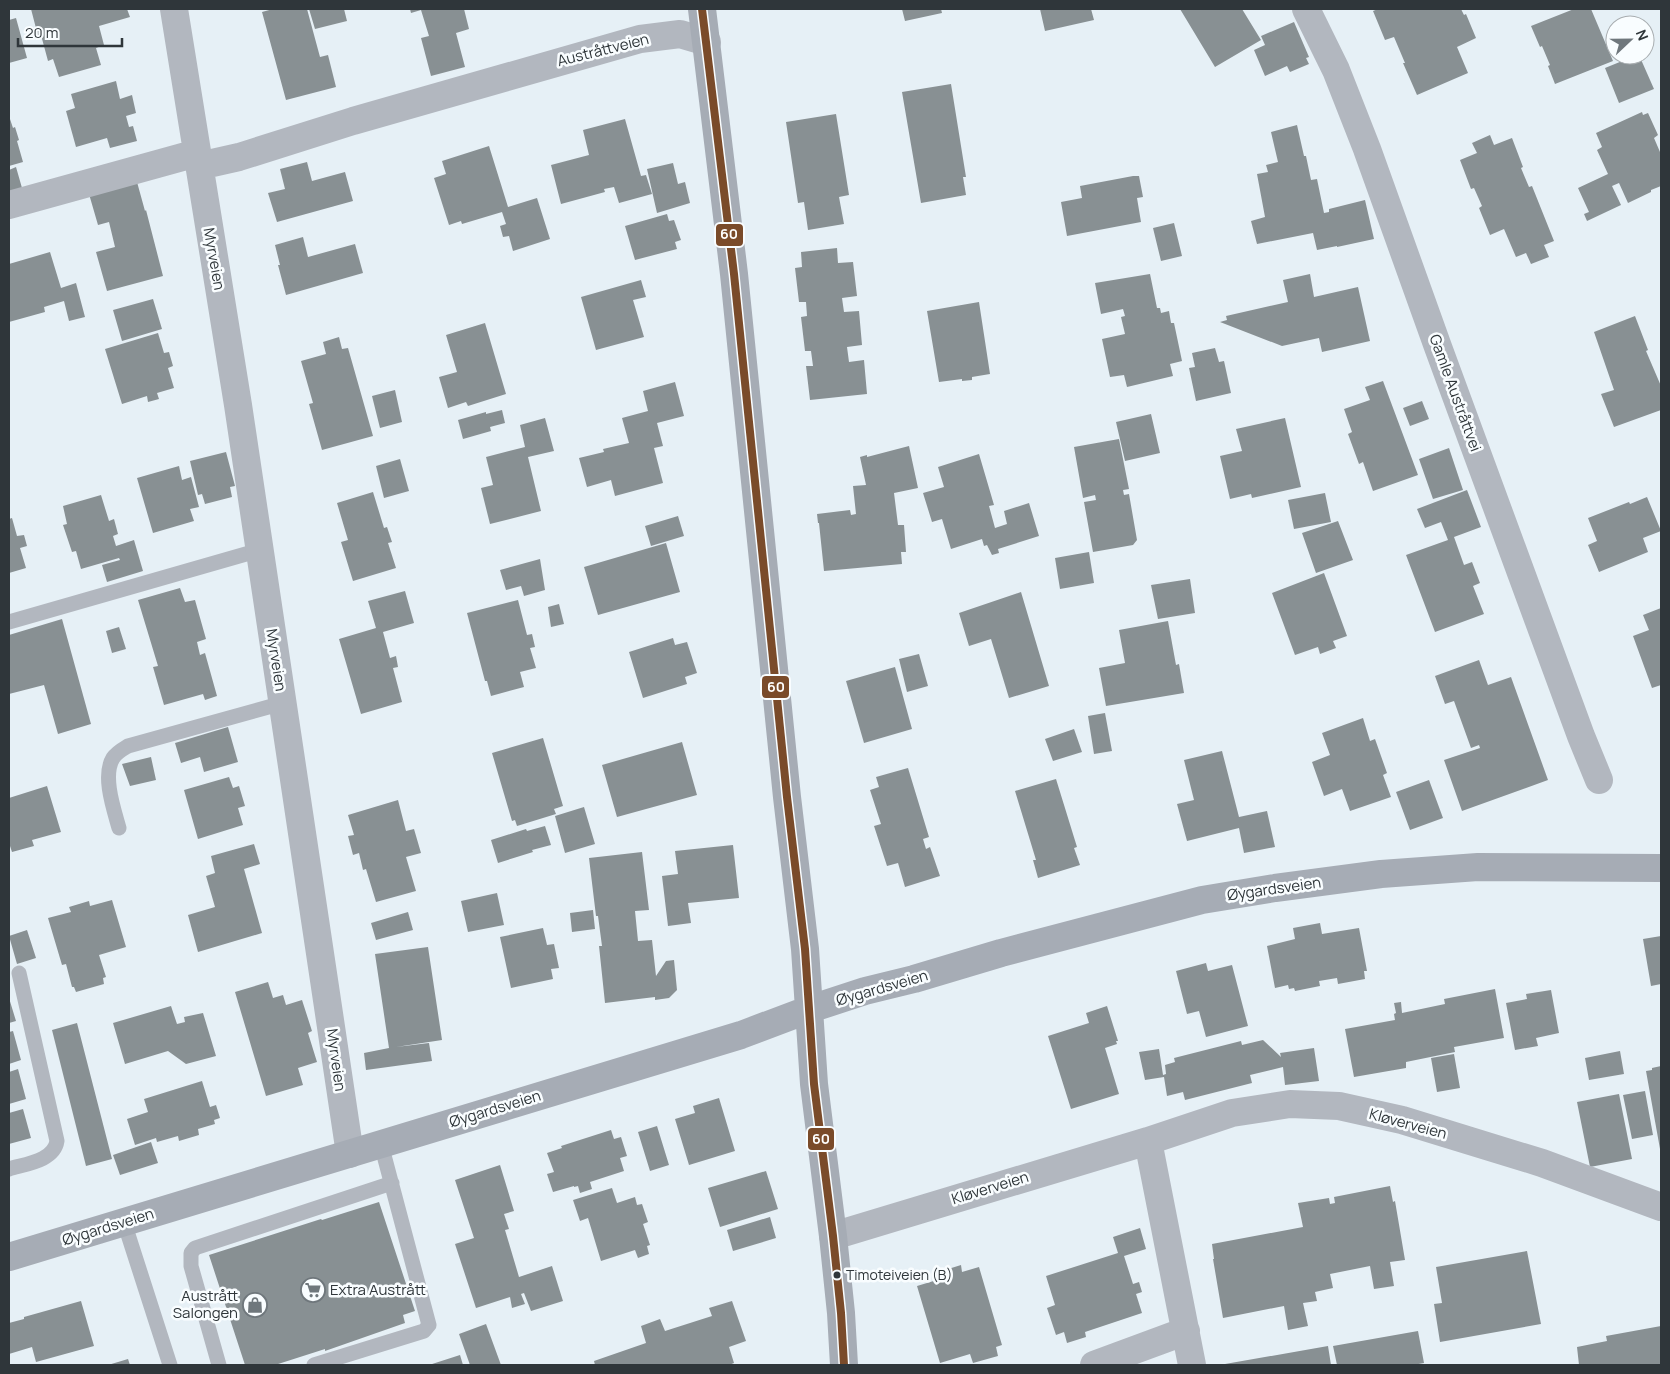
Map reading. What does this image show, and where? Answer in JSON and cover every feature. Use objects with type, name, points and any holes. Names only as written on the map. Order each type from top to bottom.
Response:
[{"type":"main road","points":[[702,9],[734,274],[810,1009],[814,1084],[833,1236],[844,1365]]},
{"type":"main road","name":"Øygardsveien","points":[[9,1257],[741,1035],[865,991],[1202,900],[1381,874],[1478,867],[1661,868]]},
{"type":"street","name":"Myrveien","points":[[174,9],[260,550],[350,1154]]},
{"type":"street","name":"Gamle Austråttvei","points":[[1306,9],[1336,70],[1367,149],[1599,780]]},
{"type":"street","name":"Austråttveien","points":[[198,160],[239,157],[499,78],[640,39],[680,34],[707,42]]},
{"type":"street","points":[[9,205],[198,160]]},
{"type":"street","name":"Kløverveien","points":[[833,1236],[1232,1114],[1290,1104],[1339,1106],[1402,1120],[1542,1163],[1661,1207]]},
{"type":"street","points":[[1148,1141],[1192,1365]]},
{"type":"street","points":[[1094,1365],[1186,1331]]},
{"type":"lane","points":[[9,622],[260,550]]},
{"type":"lane","points":[[119,828],[111,796],[109,776],[110,765],[120,750],[128,746],[283,703]]},
{"type":"lane","points":[[9,1169],[46,1156],[56,1148],[57,1141],[57,1134],[19,973]]},
{"type":"lane","points":[[314,1365],[424,1331],[429,1325],[381,1144]]},
{"type":"lane","points":[[219,1365],[191,1266],[191,1253],[195,1248],[392,1182]]},
{"type":"lane","points":[[124,1222],[170,1365]]},
{"type":"building","points":[[31,9],[127,9],[130,17],[99,26],[104,45],[96,48],[101,65],[59,77],[53,59],[48,61],[41,35],[38,36]]},
{"type":"building","points":[[273,9],[307,9],[320,57],[328,55],[336,87],[286,100],[262,12]]},
{"type":"building","points":[[309,9],[344,9],[347,21],[315,29]]},
{"type":"building","points":[[410,9],[464,9],[469,29],[456,33],[465,67],[431,76],[421,38],[429,36],[421,10],[411,13]]},
{"type":"building","points":[[902,9],[941,9],[942,13],[905,21]]},
{"type":"building","points":[[1040,9],[1091,9],[1094,20],[1045,31]]},
{"type":"building","points":[[1180,9],[1242,9],[1261,40],[1215,67]]},
{"type":"building","points":[[1378,9],[1461,9],[1464,15],[1466,14],[1476,38],[1457,47],[1468,73],[1417,95],[1394,37],[1385,40],[1373,11]]},
{"type":"building","points":[[1574,9],[1591,9],[1605,42],[1605,64],[1555,84],[1548,66],[1550,65],[1531,26]]},
{"type":"building","points":[[16,18],[27,58],[9,63],[9,20]]},
{"type":"building","points":[[1294,22],[1309,57],[1306,58],[1309,64],[1290,72],[1287,66],[1265,76],[1254,50],[1265,45],[1261,36]]},
{"type":"building","points":[[1612,65],[1643,65],[1654,89],[1619,103],[1605,68]]},
{"type":"building","points":[[116,81],[120,99],[132,95],[136,113],[126,116],[129,127],[133,126],[137,141],[110,148],[107,138],[76,147],[66,111],[75,108],[71,94]]},
{"type":"building","points":[[951,84],[966,177],[963,177],[966,195],[921,203],[902,92]]},
{"type":"building","points":[[1642,112],[1643,115],[1648,113],[1658,135],[1654,138],[1661,151],[1661,186],[1628,203],[1619,183],[1612,186],[1621,205],[1587,221],[1584,214],[1589,212],[1578,188],[1608,174],[1597,150],[1602,147],[1596,133]]},
{"type":"building","points":[[836,114],[849,195],[839,197],[844,224],[808,230],[804,202],[798,203],[786,122]]},
{"type":"building","points":[[9,116],[19,140],[17,141],[23,162],[9,166]]},
{"type":"building","points":[[625,119],[641,176],[646,175],[652,194],[619,203],[614,187],[604,189],[605,192],[561,204],[551,165],[589,155],[583,130]]},
{"type":"building","points":[[1297,125],[1311,180],[1317,179],[1324,213],[1329,212],[1329,209],[1365,200],[1374,239],[1317,250],[1313,233],[1257,244],[1251,221],[1265,217],[1257,174],[1268,172],[1266,165],[1278,162],[1271,132]]},
{"type":"building","points":[[1490,135],[1494,145],[1512,138],[1523,167],[1521,168],[1529,187],[1532,186],[1554,241],[1544,245],[1549,257],[1531,264],[1526,253],[1516,257],[1504,229],[1490,235],[1479,208],[1482,206],[1474,188],[1471,189],[1460,160],[1477,153],[1472,143]]},
{"type":"building","points":[[489,146],[508,207],[537,198],[550,239],[513,251],[509,236],[503,237],[500,226],[506,224],[502,212],[462,224],[461,221],[449,225],[434,178],[446,174],[442,161]]},
{"type":"building","points":[[307,162],[312,181],[345,172],[353,201],[277,222],[268,193],[285,189],[280,169]]},
{"type":"building","points":[[673,163],[678,184],[685,182],[690,203],[657,213],[647,169]]},
{"type":"building","points":[[16,167],[22,188],[9,193],[9,170]]},
{"type":"building","points":[[1139,176],[1143,197],[1137,198],[1141,222],[1067,236],[1061,202],[1082,198],[1080,186]]},
{"type":"building","points":[[137,182],[163,276],[107,291],[96,252],[115,247],[109,222],[98,225],[89,194]]},
{"type":"building","points":[[667,214],[669,221],[674,220],[681,240],[675,242],[677,249],[635,260],[625,226]]},
{"type":"building","points":[[1174,223],[1182,256],[1161,261],[1153,228]]},
{"type":"building","points":[[303,237],[308,257],[355,244],[363,273],[286,295],[275,245]]},
{"type":"building","points":[[837,248],[838,263],[853,262],[857,296],[842,298],[844,312],[859,311],[862,345],[847,347],[849,362],[864,360],[867,394],[810,400],[806,366],[813,366],[811,351],[805,351],[801,317],[807,316],[806,302],[799,302],[795,268],[802,267],[801,252]]},
{"type":"building","points":[[50,252],[61,288],[76,283],[85,317],[69,321],[64,301],[44,307],[45,312],[9,322],[9,264]]},
{"type":"building","points":[[1150,274],[1157,308],[1160,308],[1161,313],[1169,311],[1171,323],[1174,323],[1182,361],[1170,364],[1173,376],[1127,387],[1124,375],[1110,377],[1102,339],[1125,334],[1121,317],[1125,316],[1123,309],[1101,314],[1095,283]]},
{"type":"building","points":[[1310,274],[1314,297],[1358,287],[1370,341],[1322,352],[1319,338],[1282,346],[1220,322],[1227,320],[1226,316],[1288,302],[1283,280]]},
{"type":"building","points":[[641,280],[646,297],[633,300],[644,337],[596,350],[581,297]]},
{"type":"building","points":[[153,299],[162,329],[122,341],[113,310]]},
{"type":"building","points":[[979,302],[990,374],[972,377],[972,380],[962,381],[962,379],[939,382],[927,311]]},
{"type":"building","points":[[1635,316],[1648,350],[1646,351],[1661,386],[1661,410],[1614,427],[1601,394],[1614,390],[1594,332]]},
{"type":"building","points":[[485,323],[506,394],[468,406],[466,402],[448,408],[439,377],[457,372],[446,335]]},
{"type":"building","points":[[158,333],[164,353],[169,352],[173,366],[168,368],[174,388],[157,393],[159,399],[148,402],[147,396],[122,404],[105,349]]},
{"type":"building","points":[[339,337],[342,349],[348,348],[373,436],[322,450],[309,404],[313,403],[301,361],[326,354],[323,342]]},
{"type":"building","points":[[1215,348],[1219,362],[1224,361],[1231,393],[1196,401],[1189,368],[1195,367],[1192,353]]},
{"type":"building","points":[[1383,381],[1418,475],[1373,491],[1363,462],[1359,464],[1348,434],[1352,432],[1344,409],[1370,400],[1365,387]]},
{"type":"building","points":[[675,382],[684,416],[657,423],[663,446],[654,448],[663,483],[615,496],[611,480],[587,487],[579,458],[604,452],[603,449],[629,443],[622,418],[648,411],[643,391]]},
{"type":"building","points":[[395,390],[402,422],[380,428],[372,396]]},
{"type":"building","points":[[1422,401],[1429,419],[1410,426],[1403,408]]},
{"type":"building","points":[[502,410],[505,423],[490,427],[491,431],[463,439],[458,420],[486,412],[486,414]]},
{"type":"building","points":[[1151,414],[1160,453],[1125,461],[1116,422]]},
{"type":"building","points":[[545,418],[554,451],[528,457],[541,511],[490,524],[481,488],[493,485],[486,457],[525,447],[520,425]]},
{"type":"building","points":[[1285,418],[1301,487],[1252,498],[1251,494],[1230,499],[1220,456],[1242,451],[1236,429]]},
{"type":"building","points":[[1119,439],[1129,489],[1123,490],[1124,495],[1129,494],[1137,540],[1133,545],[1093,552],[1084,502],[1096,500],[1095,495],[1083,498],[1074,447]]},
{"type":"building","points":[[909,446],[918,488],[894,493],[898,525],[904,525],[906,552],[901,552],[902,564],[824,571],[817,514],[850,510],[851,515],[856,514],[853,486],[866,485],[860,457],[867,455],[867,457]]},
{"type":"building","points":[[1449,448],[1463,490],[1433,499],[1419,459]]},
{"type":"building","points":[[226,452],[235,486],[230,487],[232,497],[205,504],[202,494],[198,495],[190,461]]},
{"type":"building","points":[[979,454],[994,505],[989,506],[995,528],[1007,524],[1004,511],[1029,503],[1039,536],[998,549],[999,553],[992,555],[987,545],[984,546],[982,539],[951,549],[942,519],[932,522],[923,493],[944,487],[938,467]]},
{"type":"building","points":[[400,459],[409,491],[384,498],[376,466]]},
{"type":"building","points":[[179,466],[182,480],[191,477],[199,507],[190,509],[194,521],[153,533],[137,478]]},
{"type":"building","points":[[1467,490],[1481,527],[1454,537],[1464,565],[1472,562],[1480,583],[1473,586],[1484,614],[1435,632],[1406,555],[1448,540],[1441,522],[1425,528],[1417,509]]},
{"type":"building","points":[[373,492],[384,528],[387,527],[392,542],[388,543],[396,568],[353,581],[341,542],[348,540],[337,503]]},
{"type":"building","points":[[1325,493],[1331,522],[1294,529],[1288,500]]},
{"type":"building","points":[[101,495],[109,521],[114,519],[118,534],[113,536],[116,546],[134,540],[143,571],[107,582],[102,565],[120,560],[119,558],[81,569],[76,551],[72,552],[63,525],[67,524],[63,506]]},
{"type":"building","points":[[1647,497],[1661,531],[1643,538],[1648,552],[1599,572],[1588,545],[1597,541],[1588,518]]},
{"type":"building","points":[[678,516],[684,536],[651,546],[645,526]]},
{"type":"building","points":[[12,518],[17,536],[24,535],[27,546],[20,548],[26,568],[9,573],[9,519]]},
{"type":"building","points":[[1338,521],[1353,560],[1316,573],[1302,533]]},
{"type":"building","points":[[666,543],[680,592],[598,615],[584,567]]},
{"type":"building","points":[[1089,552],[1094,583],[1060,589],[1055,558]]},
{"type":"building","points":[[540,559],[545,590],[524,596],[521,586],[506,590],[500,570]]},
{"type":"building","points":[[1324,573],[1347,636],[1333,641],[1336,648],[1320,654],[1318,647],[1295,655],[1272,593]]},
{"type":"building","points":[[1190,579],[1195,613],[1158,619],[1151,585]]},
{"type":"building","points":[[180,588],[185,602],[195,600],[206,639],[197,642],[200,655],[205,653],[217,696],[205,700],[203,694],[164,705],[153,667],[158,666],[138,600]]},
{"type":"building","points":[[405,591],[414,623],[383,632],[390,658],[396,656],[398,667],[393,668],[402,702],[361,714],[339,639],[376,628],[368,601]]},
{"type":"building","points":[[1021,592],[1049,686],[1009,698],[991,639],[969,646],[959,613]]},
{"type":"building","points":[[518,600],[527,635],[532,634],[535,647],[530,648],[536,668],[520,672],[524,687],[491,696],[487,681],[485,681],[467,613]]},
{"type":"building","points":[[559,604],[564,624],[551,627],[548,607]]},
{"type":"building","points":[[1661,608],[1661,685],[1652,688],[1633,636],[1649,630],[1643,615]]},
{"type":"building","points":[[62,619],[91,724],[58,734],[44,685],[9,694],[9,635]]},
{"type":"building","points":[[1168,621],[1176,665],[1179,664],[1184,693],[1106,706],[1099,668],[1125,663],[1119,630]]},
{"type":"building","points":[[119,627],[126,649],[112,653],[106,631]]},
{"type":"building","points":[[673,638],[675,645],[687,642],[697,673],[685,677],[687,684],[643,698],[629,652]]},
{"type":"building","points":[[919,654],[928,686],[907,692],[899,659]]},
{"type":"building","points":[[1479,660],[1488,685],[1511,677],[1548,780],[1462,811],[1444,760],[1480,748],[1479,745],[1471,748],[1454,701],[1445,704],[1435,676]]},
{"type":"building","points":[[895,667],[912,729],[864,743],[846,681]]},
{"type":"building","points":[[1105,713],[1112,751],[1094,754],[1088,716]]},
{"type":"building","points":[[1363,718],[1370,741],[1375,739],[1387,773],[1383,775],[1391,797],[1350,811],[1342,789],[1324,796],[1312,762],[1330,755],[1322,733]]},
{"type":"building","points":[[228,727],[238,762],[204,772],[200,757],[181,763],[175,743]]},
{"type":"building","points":[[1074,729],[1082,752],[1053,761],[1045,739]]},
{"type":"building","points":[[543,738],[563,806],[554,809],[556,814],[517,826],[515,820],[512,821],[492,753]]},
{"type":"building","points":[[682,742],[697,795],[617,817],[602,765]]},
{"type":"building","points":[[1222,751],[1239,817],[1267,811],[1275,847],[1244,853],[1239,828],[1187,841],[1177,804],[1194,800],[1184,760]]},
{"type":"building","points":[[151,757],[156,780],[130,786],[122,764]]},
{"type":"building","points":[[908,768],[929,837],[923,839],[926,849],[930,847],[940,876],[905,887],[898,863],[887,866],[874,826],[881,824],[870,790],[879,787],[876,777]]},
{"type":"building","points":[[229,777],[233,788],[239,786],[245,806],[238,808],[243,825],[198,839],[184,790]]},
{"type":"building","points":[[1056,779],[1077,847],[1074,848],[1080,865],[1038,878],[1033,860],[1036,860],[1015,791]]},
{"type":"building","points":[[1429,780],[1443,818],[1410,830],[1396,792]]},
{"type":"building","points":[[47,786],[61,832],[32,840],[34,846],[12,852],[9,847],[9,798]]},
{"type":"building","points":[[398,800],[406,831],[414,829],[421,853],[406,857],[416,891],[376,902],[366,869],[363,870],[359,853],[353,855],[348,836],[354,835],[348,815]]},
{"type":"building","points":[[584,807],[595,844],[565,853],[555,816]]},
{"type":"building","points":[[545,826],[551,845],[498,863],[491,840],[526,829],[527,831]]},
{"type":"building","points":[[254,844],[260,864],[244,869],[262,933],[198,952],[188,915],[215,907],[206,876],[215,873],[211,856]]},
{"type":"building","points":[[733,845],[739,898],[688,903],[691,923],[668,926],[662,876],[678,874],[675,851]]},
{"type":"building","points":[[642,852],[649,910],[635,911],[638,941],[652,940],[656,976],[666,961],[674,960],[677,990],[669,998],[655,1000],[655,997],[605,1003],[599,946],[602,946],[598,916],[596,916],[589,858]]},
{"type":"building","points":[[497,893],[504,925],[468,932],[461,901]]},
{"type":"building","points":[[112,900],[126,947],[99,955],[106,977],[103,978],[104,984],[76,992],[74,987],[72,987],[66,964],[62,965],[48,918],[71,912],[69,907],[89,901],[90,906]]},
{"type":"building","points":[[593,910],[595,929],[572,932],[570,913]]},
{"type":"building","points":[[408,912],[413,930],[376,940],[371,923]]},
{"type":"building","points":[[1320,923],[1322,934],[1359,928],[1367,971],[1364,971],[1365,979],[1338,984],[1337,978],[1319,981],[1320,986],[1295,991],[1294,988],[1289,989],[1288,985],[1275,988],[1267,946],[1295,939],[1293,928]]},
{"type":"building","points":[[543,928],[547,945],[554,944],[559,968],[551,969],[553,979],[511,988],[500,937]]},
{"type":"building","points":[[27,930],[36,958],[17,964],[9,936]]},
{"type":"building","points":[[1661,936],[1661,984],[1651,986],[1643,939]]},
{"type":"building","points":[[428,947],[442,1040],[396,1047],[429,1043],[432,1061],[366,1070],[364,1053],[389,1048],[375,954]]},
{"type":"building","points":[[1206,963],[1208,971],[1232,965],[1248,1026],[1206,1037],[1199,1011],[1187,1014],[1176,971]]},
{"type":"building","points":[[268,982],[273,998],[283,995],[286,1005],[302,1000],[312,1031],[308,1033],[317,1062],[298,1068],[303,1085],[266,1096],[235,992]]},
{"type":"building","points":[[1495,989],[1504,1038],[1454,1047],[1455,1052],[1406,1062],[1406,1068],[1354,1077],[1345,1029],[1395,1020],[1394,1003],[1401,1002],[1402,1013],[1445,1004],[1444,999]]},
{"type":"building","points":[[1551,990],[1559,1033],[1536,1038],[1538,1046],[1515,1050],[1506,1003],[1527,999],[1526,994]]},
{"type":"building","points":[[9,998],[16,1021],[9,1023]]},
{"type":"building","points":[[171,1006],[177,1024],[185,1022],[184,1017],[203,1013],[216,1056],[186,1064],[168,1051],[125,1064],[113,1023]]},
{"type":"building","points":[[1107,1006],[1118,1041],[1116,1041],[1117,1044],[1105,1048],[1119,1094],[1071,1109],[1048,1036],[1089,1023],[1086,1013]]},
{"type":"building","points":[[77,1023],[112,1159],[86,1166],[52,1030]]},
{"type":"building","points":[[13,1031],[21,1060],[9,1064],[9,1032]]},
{"type":"building","points":[[1263,1040],[1281,1057],[1280,1053],[1314,1048],[1319,1081],[1285,1085],[1283,1067],[1250,1075],[1252,1083],[1185,1100],[1183,1092],[1167,1096],[1164,1077],[1145,1080],[1139,1052],[1159,1049],[1163,1075],[1166,1074],[1165,1065],[1175,1062],[1174,1058],[1241,1041],[1242,1045]]},
{"type":"building","points":[[1620,1051],[1624,1074],[1589,1080],[1585,1058]]},
{"type":"building","points":[[1454,1054],[1460,1088],[1437,1092],[1431,1058]]},
{"type":"building","points":[[1661,1066],[1661,1148],[1660,1149],[1646,1071]]},
{"type":"building","points":[[18,1069],[26,1099],[9,1104],[9,1072]]},
{"type":"building","points":[[202,1081],[210,1107],[216,1105],[220,1118],[214,1120],[215,1124],[198,1129],[199,1135],[179,1141],[178,1136],[157,1142],[156,1138],[135,1145],[127,1119],[148,1112],[144,1099]]},
{"type":"building","points":[[1645,1091],[1653,1135],[1632,1139],[1623,1095]]},
{"type":"building","points":[[1619,1094],[1632,1159],[1590,1167],[1577,1102]]},
{"type":"building","points":[[719,1098],[735,1151],[689,1165],[675,1119],[695,1113],[693,1106]]},
{"type":"building","points":[[23,1109],[31,1138],[9,1144],[9,1113]]},
{"type":"building","points":[[657,1126],[669,1165],[650,1171],[638,1132]]},
{"type":"building","points":[[611,1130],[614,1139],[621,1137],[627,1156],[620,1158],[624,1171],[590,1182],[592,1189],[580,1193],[578,1186],[553,1192],[547,1174],[554,1172],[547,1153],[562,1148],[561,1146]]},
{"type":"building","points":[[151,1142],[158,1163],[120,1175],[113,1155]]},
{"type":"building","points":[[500,1165],[514,1211],[504,1214],[509,1229],[505,1230],[519,1277],[552,1266],[563,1301],[531,1311],[524,1293],[521,1294],[525,1304],[512,1308],[510,1297],[476,1308],[455,1244],[474,1238],[455,1180]]},
{"type":"building","points":[[766,1171],[778,1209],[720,1227],[708,1188]]},
{"type":"building","points":[[1390,1186],[1393,1202],[1395,1201],[1405,1260],[1390,1262],[1394,1286],[1374,1289],[1370,1266],[1330,1274],[1333,1288],[1315,1292],[1317,1301],[1303,1303],[1308,1326],[1288,1330],[1284,1306],[1223,1318],[1212,1244],[1303,1227],[1298,1203],[1329,1198],[1330,1204],[1335,1203],[1334,1197]]},
{"type":"building","points":[[612,1188],[617,1203],[635,1197],[637,1205],[642,1204],[648,1222],[643,1224],[650,1245],[647,1246],[649,1254],[638,1258],[635,1250],[601,1261],[588,1218],[580,1221],[573,1200]]},
{"type":"building","points":[[379,1202],[415,1311],[403,1315],[405,1323],[325,1351],[325,1349],[275,1365],[245,1365],[209,1255]]},
{"type":"building","points":[[770,1217],[776,1238],[733,1251],[727,1230]]},
{"type":"building","points":[[1140,1228],[1146,1249],[1124,1256],[1133,1284],[1139,1282],[1142,1292],[1136,1294],[1142,1313],[1085,1332],[1086,1337],[1067,1343],[1064,1332],[1056,1335],[1047,1308],[1055,1305],[1046,1276],[1118,1253],[1113,1237]]},
{"type":"building","points":[[1527,1251],[1541,1324],[1440,1342],[1434,1304],[1442,1303],[1436,1267]]},
{"type":"building","points":[[961,1265],[962,1272],[979,1267],[1002,1345],[996,1347],[998,1356],[973,1363],[970,1354],[940,1363],[917,1286],[947,1277],[945,1270]]},
{"type":"building","points":[[81,1301],[94,1346],[36,1362],[32,1347],[9,1354],[9,1323]]},
{"type":"building","points":[[732,1301],[746,1341],[729,1347],[734,1363],[729,1365],[595,1365],[594,1361],[646,1343],[641,1326],[660,1319],[665,1331],[712,1316],[709,1308]]},
{"type":"building","points":[[486,1324],[501,1365],[470,1365],[459,1334]]},
{"type":"building","points":[[1661,1326],[1661,1365],[1579,1365],[1577,1347],[1607,1341],[1606,1336]]},
{"type":"building","points":[[1418,1331],[1424,1363],[1413,1365],[1337,1365],[1333,1346]]},
{"type":"building","points":[[1328,1346],[1331,1365],[1225,1365],[1225,1364]]},
{"type":"building","points":[[460,1355],[463,1365],[429,1365]]},
{"type":"building","points":[[128,1359],[130,1365],[108,1365]]},
{"type":"transit line","name":"60","points":[[702,9],[734,274],[787,797],[805,949],[814,1084],[833,1236],[844,1365]]},
{"type":"place","name":"Timoteiveien (B)","points":[[837,1275]]},
{"type":"place","name":"Extra Austrått","points":[[313,1290]]},
{"type":"place","name":"Austrått Salongen","points":[[255,1305]]}]
